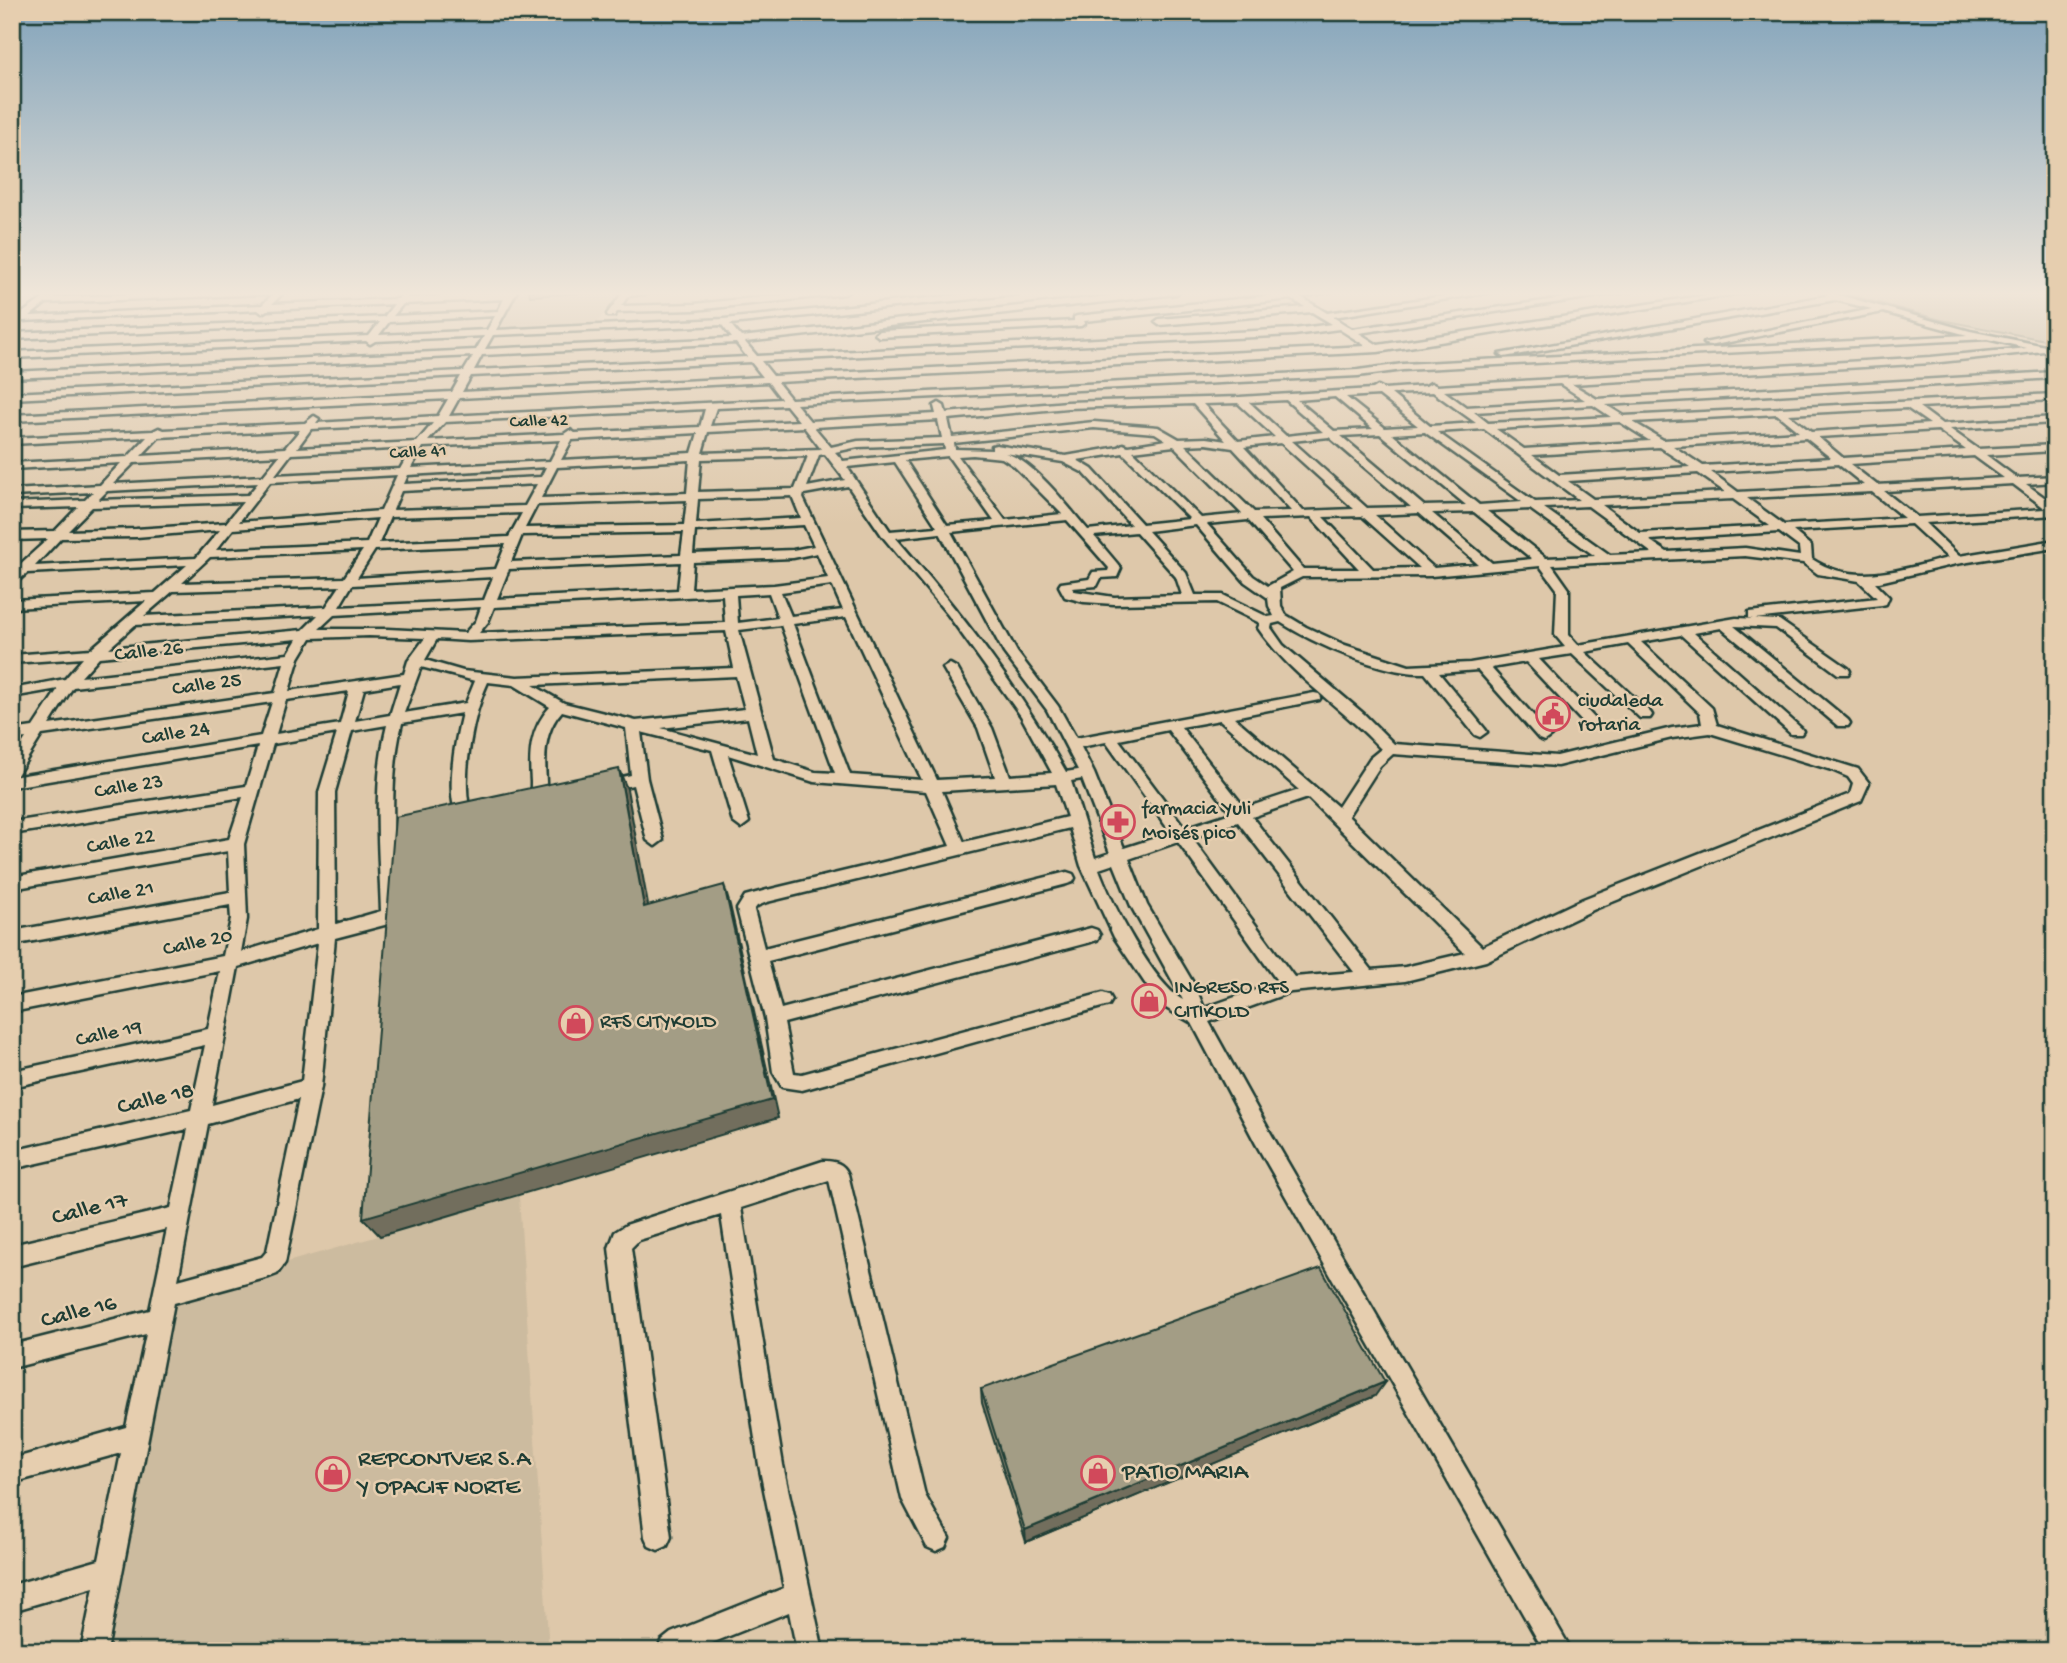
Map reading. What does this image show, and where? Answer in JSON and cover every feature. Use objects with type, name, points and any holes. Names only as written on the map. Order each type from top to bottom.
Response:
[{"type":"street","points":[[12,432],[82,369]]},
{"type":"street","points":[[12,375],[146,369]]},
{"type":"street","points":[[12,582],[18,570],[60,534],[181,409],[216,369]]},
{"type":"street","points":[[12,771],[69,683],[94,654],[204,557],[291,451],[351,369]]},
{"type":"street","points":[[94,1651],[239,919],[236,844],[292,657],[307,634],[329,612],[372,545],[404,471],[420,444],[442,419],[470,369]]},
{"type":"street","points":[[468,637],[482,622],[491,604],[501,569],[515,536],[567,438],[597,369]]},
{"type":"street","points":[[12,396],[603,369]]},
{"type":"street","points":[[761,369],[805,424],[820,451],[839,465],[887,535],[953,612],[1027,715],[1062,778],[1089,866],[1120,932],[1165,999],[1198,1018],[1290,985],[1405,974],[1480,956],[1589,904],[1856,797],[1861,783],[1853,773],[1709,720],[1632,641]]},
{"type":"street","points":[[12,418],[981,369]]},
{"type":"street","points":[[1038,369],[1045,388]]},
{"type":"street","points":[[12,441],[1045,388],[1232,369]]},
{"type":"street","points":[[1259,369],[1283,397],[1424,510],[1488,566]]},
{"type":"street","points":[[1294,369],[1357,373],[1391,369]]},
{"type":"street","points":[[1405,369],[1664,556]]},
{"type":"street","points":[[1547,369],[1561,382],[1592,403],[1699,468],[1782,529],[1807,549],[1806,560]]},
{"type":"street","points":[[1677,369],[1724,395]]},
{"type":"street","name":"Calle 42","points":[[12,467],[941,417],[1067,405],[1240,400],[1798,369]]},
{"type":"street","points":[[1812,369],[1851,387]]},
{"type":"street","points":[[1949,369],[1973,380]]},
{"type":"street","points":[[930,371],[945,441],[1001,522]]},
{"type":"street","points":[[1357,373],[1430,430],[1606,558]]},
{"type":"street","points":[[1465,410],[2055,375]]},
{"type":"street","points":[[1337,394],[1543,562],[1563,589],[1562,635],[1573,650],[1645,715]]},
{"type":"street","points":[[945,441],[1066,458],[1123,447],[1176,442],[1233,445],[1329,434],[2055,397]]},
{"type":"street","points":[[2025,399],[2055,419]]},
{"type":"street","points":[[1240,400],[1431,572]]},
{"type":"street","points":[[1195,401],[1233,445],[1300,514]]},
{"type":"street","points":[[684,593],[696,460],[712,404]]},
{"type":"street","points":[[1910,405],[2019,481],[2055,511]]},
{"type":"street","points":[[1779,411],[1943,544],[1956,560]]},
{"type":"street","points":[[1522,452],[2055,419]]},
{"type":"street","points":[[945,441],[1106,425],[1158,430],[1176,442],[1251,516],[1300,573]]},
{"type":"street","name":"Calle 41","points":[[12,493],[404,471],[548,472],[799,453],[858,444],[945,441]]},
{"type":"street","points":[[1123,447],[1198,521],[1249,579],[1272,595]]},
{"type":"street","points":[[1557,478],[2055,448]]},
{"type":"street","points":[[820,451],[798,492],[806,521],[932,786],[960,851]]},
{"type":"street","points":[[839,465],[951,453],[985,452],[1004,456],[1029,474],[1115,572],[1097,575],[1093,583],[1069,584],[1065,586],[1069,594],[1092,600],[1219,598],[1340,648],[1408,670],[1430,671],[1530,658],[1730,623],[1781,611],[1882,601],[1883,597],[1864,579]]},
{"type":"street","points":[[1066,458],[1088,471],[1107,489],[1136,528],[1182,576],[1190,599]]},
{"type":"street","points":[[899,460],[944,529],[1011,653],[1053,709],[1087,774],[1139,906],[1189,991],[1198,1018],[1263,1138],[1559,1651]]},
{"type":"street","points":[[395,488],[548,472]]},
{"type":"street","points":[[1084,534],[1251,516],[1591,503],[2055,479]]},
{"type":"street","points":[[12,536],[229,528],[386,514],[798,492],[851,482]]},
{"type":"street","points":[[12,506],[92,501],[253,498]]},
{"type":"street","points":[[1638,537],[1914,522],[2055,511]]},
{"type":"street","points":[[1314,514],[1369,572]]},
{"type":"street","points":[[887,535],[1067,517]]},
{"type":"street","points":[[18,570],[515,536],[806,521]]},
{"type":"street","points":[[1274,619],[1274,586],[1300,573],[1431,572],[1543,562],[1745,552],[1806,560],[1822,571],[1864,579],[1956,560],[2055,544]]},
{"type":"street","points":[[170,587],[348,582],[501,569],[793,554],[819,549]]},
{"type":"street","points":[[130,621],[774,589],[835,581]]},
{"type":"street","points":[[774,589],[845,781]]},
{"type":"street","points":[[729,591],[734,627],[733,641],[767,762]]},
{"type":"street","points":[[12,604],[156,597]]},
{"type":"street","points":[[482,622],[534,601]]},
{"type":"street","points":[[12,659],[307,634],[381,632],[468,637],[734,627],[850,613]]},
{"type":"street","points":[[1274,619],[1264,628],[1278,648],[1359,717],[1390,749],[1557,761],[1672,733],[1709,720]]},
{"type":"street","points":[[1730,623],[1779,624],[1843,671]]},
{"type":"street","points":[[1730,623],[1843,723]]},
{"type":"street","points":[[1684,631],[1796,731]]},
{"type":"street","points":[[394,721],[415,661],[433,635]]},
{"type":"street","name":"Calle 26","points":[[12,693],[69,683],[292,657]]},
{"type":"street","points":[[1530,658],[1592,724]]},
{"type":"street","points":[[415,661],[483,679],[517,681],[742,673]]},
{"type":"street","points":[[1481,665],[1544,736]]},
{"type":"street","points":[[950,668],[985,728],[1005,783]]},
{"type":"street","points":[[1430,671],[1480,732]]},
{"type":"street","name":"Calle 25","points":[[12,735],[408,678]]},
{"type":"street","points":[[468,813],[463,811],[460,797],[469,707],[483,679]]},
{"type":"street","points":[[517,681],[559,706],[718,747],[814,777],[932,786],[1005,783],[1087,774]]},
{"type":"street","points":[[163,1295],[274,1262],[311,1087],[327,936],[327,792],[358,685]]},
{"type":"street","points":[[1072,744],[1314,697]]},
{"type":"street","points":[[539,800],[538,732],[546,717],[559,706]]},
{"type":"street","name":"Calle 24","points":[[12,782],[469,707]]},
{"type":"street","points":[[633,726],[753,713]]},
{"type":"street","points":[[1223,715],[1339,817],[1480,956]]},
{"type":"street","name":"Calle 20","points":[[12,1004],[230,962],[327,936],[390,924],[392,832],[384,795],[394,721]]},
{"type":"street","points":[[1171,724],[1367,976]]},
{"type":"street","points":[[633,726],[639,779],[655,840]]},
{"type":"street","points":[[1110,737],[1290,985]]},
{"type":"street","points":[[718,747],[741,822]]},
{"type":"street","points":[[1339,817],[1375,762],[1390,749]]},
{"type":"street","points":[[589,790],[639,779]]},
{"type":"street","name":"Calle 23","points":[[12,828],[252,790]]},
{"type":"street","points":[[1089,866],[1310,792]]},
{"type":"street","points":[[448,818],[490,811]]},
{"type":"street","points":[[1075,821],[751,901],[745,909],[774,1018],[783,1072],[789,1081],[802,1082],[1103,1000]]},
{"type":"street","name":"Calle 22","points":[[12,883],[236,844]]},
{"type":"street","points":[[757,957],[1068,878]]},
{"type":"street","name":"Calle 21","points":[[12,938],[238,897]]},
{"type":"street","points":[[774,1018],[1091,935]]},
{"type":"street","name":"Calle 19","points":[[12,1079],[216,1035]]},
{"type":"street","name":"Calle 18","points":[[12,1160],[200,1117],[311,1087]]},
{"type":"street","points":[[657,1537],[620,1248],[623,1239],[633,1232],[822,1170],[832,1170],[838,1174],[914,1499],[936,1538]]},
{"type":"street","points":[[730,1202],[771,1465],[810,1651]]},
{"type":"street","name":"Calle 17","points":[[12,1256],[180,1216]]},
{"type":"street","name":"Calle 16","points":[[12,1357],[159,1319]]},
{"type":"street","points":[[12,1471],[135,1437]]},
{"type":"street","points":[[12,1598],[109,1570]]},
{"type":"street","points":[[671,1651],[680,1642],[798,1595]]},
{"type":"shaded area","name":"REPCONTVER S.A Y OPACIF NORTE","points":[[519,1196],[549,1651],[94,1651],[164,1297]]},
{"type":"building","name":"RFS CITYKOLD","points":[[619,769],[644,907],[724,885],[772,1100],[363,1218],[395,817]]},
{"type":"building","name":"PATIO MARIA","points":[[1321,1268],[1385,1382],[1025,1530],[981,1389]]},
{"type":"place","name":"ciudaleda rotaria","points":[[1553,714]]},
{"type":"place","name":"farmacia Yuli Moisés pico","points":[[1118,822]]},
{"type":"place","name":"INGRESO RFS CITIKOLD","points":[[1149,1001]]},
{"type":"place","name":"RFS CITYKOLD","points":[[576,1023]]},
{"type":"place","name":"PATIO MARIA","points":[[1098,1473]]},
{"type":"place","name":"REPCONTVER S.A Y OPACIF NORTE","points":[[333,1474]]}]
